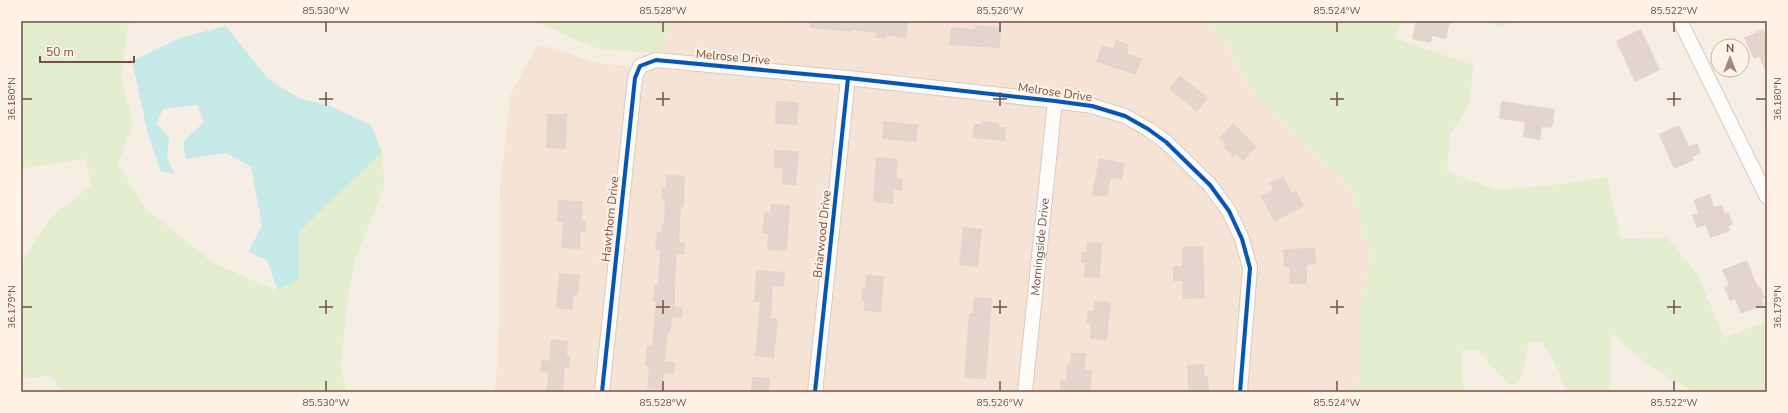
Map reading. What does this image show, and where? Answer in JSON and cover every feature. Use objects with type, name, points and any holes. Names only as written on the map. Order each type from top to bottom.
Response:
[{"type":"street","points":[[1680,21],[1767,197]]},
{"type":"street","name":"Melrose Drive","points":[[656,60],[848,78],[1092,106],[1125,116],[1148,129],[1166,142],[1205,180],[1229,211],[1242,239],[1250,268],[1240,392]]},
{"type":"street","name":"Hawthorn Drive","points":[[602,392],[635,78],[640,66],[656,60]]},
{"type":"street","name":"Briarwood Drive","points":[[816,392],[848,78]]},
{"type":"street","name":"Morningside Drive","points":[[1025,392],[1055,101]]},
{"type":"shaded area","points":[[674,21],[1205,21],[1226,43],[1250,91],[1351,189],[1371,255],[1359,311],[1359,377],[1354,392],[495,392],[499,323],[500,189],[510,95],[537,46],[554,48],[592,62],[657,70],[661,54]]},
{"type":"green space","points":[[21,21],[129,21],[121,75],[133,126],[118,164],[146,209],[213,263],[276,290],[299,279],[299,232],[382,152],[385,185],[355,260],[346,312],[341,369],[348,392],[63,392],[50,376],[21,378],[21,261],[51,217],[91,186],[86,159],[21,169]]},
{"type":"green space","points":[[535,21],[674,21],[661,54],[594,48]]},
{"type":"green space","points":[[1205,21],[1403,21],[1394,38],[1473,65],[1470,102],[1450,135],[1447,171],[1496,190],[1554,185],[1607,177],[1621,239],[1667,238],[1698,275],[1724,338],[1767,321],[1767,392],[1693,392],[1643,361],[1611,333],[1610,392],[1566,392],[1556,366],[1541,341],[1529,343],[1523,373],[1512,387],[1477,350],[1462,350],[1462,378],[1466,392],[1354,392],[1359,377],[1359,311],[1371,255],[1351,189],[1250,91],[1226,43]]},
{"type":"green space","points":[[1491,21],[1519,21],[1497,28]]},
{"type":"water","points":[[226,26],[268,79],[301,99],[330,106],[371,125],[382,152],[299,232],[299,279],[277,290],[267,260],[248,252],[262,226],[251,167],[226,153],[186,159],[183,142],[204,122],[197,105],[163,109],[156,124],[169,137],[167,156],[175,174],[160,171],[148,134],[132,61],[180,38]]},
{"type":"building","points":[[810,21],[908,21],[906,38],[886,35],[885,39],[875,37],[876,33],[810,28]]},
{"type":"building","points":[[1416,21],[1450,21],[1446,39],[1432,36],[1431,43],[1412,39]]},
{"type":"building","points":[[975,25],[1001,27],[1000,48],[949,45],[951,27],[975,29]]},
{"type":"building","points":[[1641,29],[1660,70],[1635,82],[1616,41]]},
{"type":"building","points":[[1763,29],[1767,39],[1767,74],[1759,57],[1754,59],[1750,51],[1750,38],[1744,38]]},
{"type":"building","points":[[1116,40],[1129,45],[1127,54],[1142,58],[1136,75],[1096,62],[1102,45],[1113,49]]},
{"type":"building","points":[[1180,75],[1208,98],[1197,112],[1169,89]]},
{"type":"building","points":[[776,101],[799,102],[797,125],[775,124]]},
{"type":"building","points":[[1501,101],[1555,109],[1552,128],[1542,127],[1540,140],[1523,137],[1525,122],[1499,119]]},
{"type":"building","points":[[547,114],[567,114],[566,149],[546,148]]},
{"type":"building","points":[[884,121],[918,125],[916,142],[882,139]]},
{"type":"building","points":[[982,121],[999,123],[999,127],[1006,127],[1005,141],[972,138],[974,124],[982,124]]},
{"type":"building","points":[[1233,123],[1257,147],[1243,161],[1236,154],[1233,157],[1223,147],[1226,144],[1219,138]]},
{"type":"building","points":[[1679,125],[1689,146],[1697,143],[1701,153],[1692,157],[1694,160],[1674,169],[1659,134]]},
{"type":"building","points":[[774,150],[799,151],[796,185],[782,185],[783,168],[774,168]]},
{"type":"building","points":[[876,157],[898,159],[896,178],[903,179],[902,191],[894,190],[893,204],[873,202]]},
{"type":"building","points":[[1099,158],[1125,163],[1122,180],[1111,178],[1107,197],[1092,195]]},
{"type":"building","points":[[666,175],[685,176],[684,207],[681,207],[679,242],[685,243],[684,255],[677,254],[675,286],[675,307],[683,308],[682,318],[672,317],[670,332],[668,332],[665,361],[675,362],[674,374],[664,373],[662,390],[647,388],[649,367],[645,366],[647,345],[652,346],[656,302],[653,301],[655,284],[658,284],[660,250],[655,250],[657,232],[661,232],[662,224],[664,224],[665,199],[661,199],[662,187],[666,188]]},
{"type":"building","points":[[1283,176],[1292,193],[1296,191],[1304,206],[1274,222],[1261,196],[1273,190],[1269,183]]},
{"type":"building","points":[[1710,194],[1714,207],[1722,205],[1725,214],[1728,212],[1733,224],[1729,226],[1730,231],[1710,238],[1706,225],[1697,228],[1692,215],[1698,213],[1693,200]]},
{"type":"building","points":[[558,200],[583,201],[582,221],[586,221],[586,233],[581,232],[580,249],[561,248],[563,222],[557,221]]},
{"type":"building","points":[[771,204],[790,205],[787,251],[767,250],[768,234],[762,233],[764,212],[771,213]]},
{"type":"building","points":[[963,227],[982,229],[978,267],[959,265]]},
{"type":"building","points":[[1087,242],[1102,243],[1100,278],[1084,277],[1085,263],[1081,263],[1081,252],[1086,252]]},
{"type":"building","points":[[1203,246],[1205,298],[1183,299],[1182,281],[1173,281],[1173,266],[1182,266],[1182,247]]},
{"type":"building","points":[[1315,248],[1316,264],[1307,265],[1307,284],[1290,284],[1289,267],[1284,267],[1283,249]]},
{"type":"building","points":[[1747,260],[1758,287],[1760,286],[1765,298],[1762,299],[1764,305],[1741,314],[1735,299],[1730,301],[1724,287],[1729,285],[1722,270]]},
{"type":"building","points":[[756,270],[785,272],[784,287],[773,286],[771,319],[778,319],[774,358],[755,356],[760,302],[754,302]]},
{"type":"building","points":[[559,273],[580,275],[578,295],[574,295],[572,310],[556,308]]},
{"type":"building","points":[[866,275],[884,276],[881,312],[864,311],[864,301],[861,301],[862,288],[865,288]]},
{"type":"building","points":[[974,297],[992,298],[986,379],[964,378],[969,313],[973,313]]},
{"type":"building","points":[[1094,301],[1111,302],[1107,340],[1090,339],[1091,325],[1086,324],[1088,311],[1093,311]]},
{"type":"building","points":[[551,339],[568,341],[567,355],[570,355],[569,368],[565,367],[563,392],[546,392],[548,373],[540,372],[542,360],[549,361]]},
{"type":"building","points":[[1071,353],[1086,353],[1085,370],[1092,371],[1091,392],[1060,392],[1060,380],[1066,381],[1067,363],[1070,364]]},
{"type":"building","points":[[1204,364],[1205,376],[1208,376],[1209,392],[1188,392],[1187,365]]},
{"type":"building","points":[[752,377],[770,378],[769,392],[751,392]]},
{"type":"cycle path","points":[[602,392],[635,78],[640,66],[656,60],[848,78],[1092,106],[1125,116],[1148,129],[1166,142],[1210,185],[1229,211],[1242,239],[1250,268],[1240,392]]},
{"type":"cycle path","points":[[815,392],[848,78]]}]
